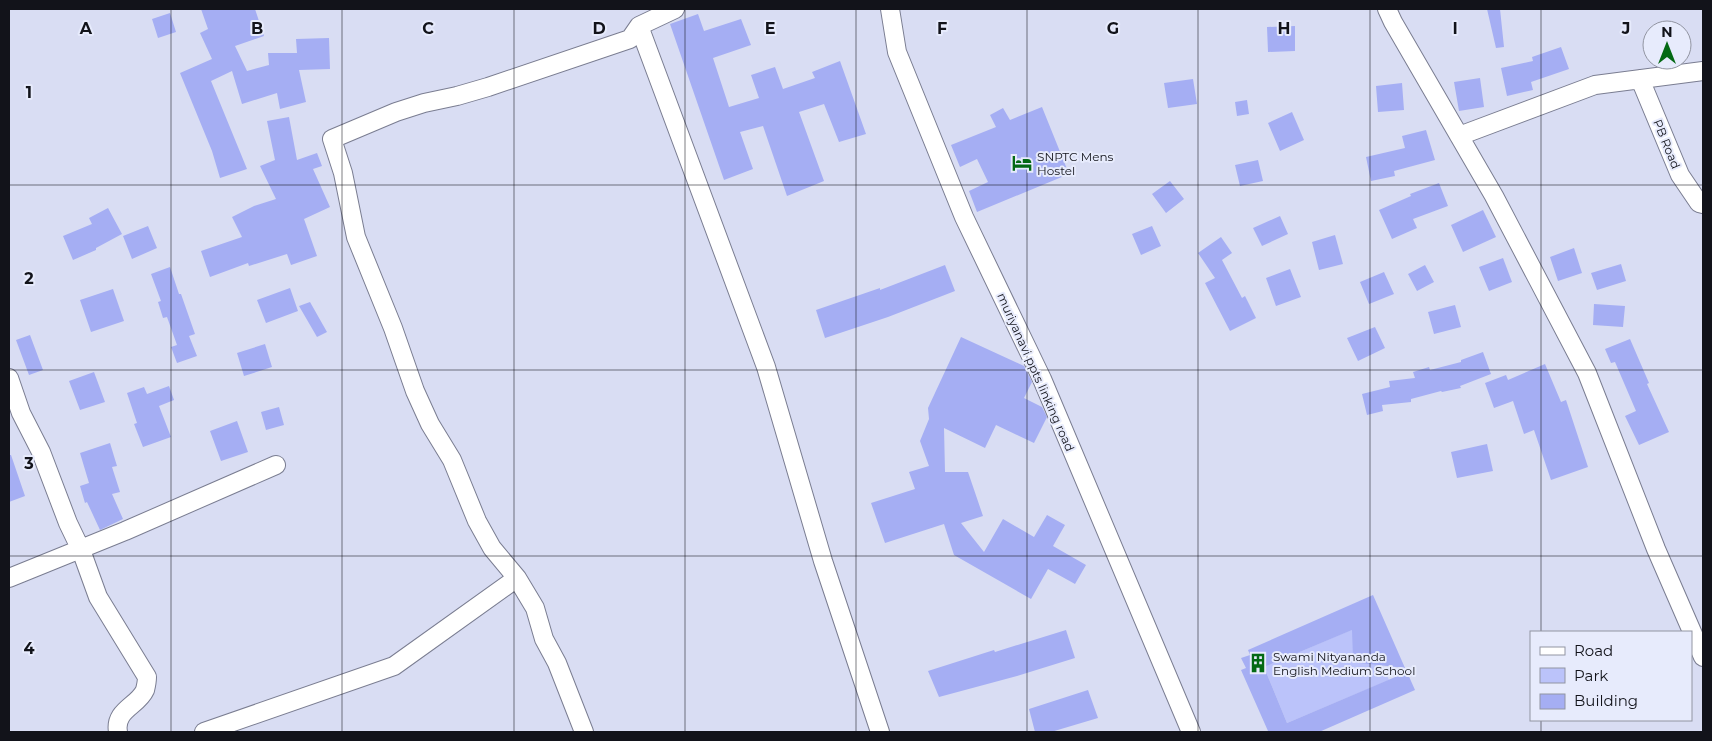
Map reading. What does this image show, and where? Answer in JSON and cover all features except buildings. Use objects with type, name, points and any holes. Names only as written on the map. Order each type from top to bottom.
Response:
[{"type":"street","points":[[584,732],[557,663],[544,639],[535,608],[517,578],[492,548],[477,521],[452,460],[430,424],[415,391],[393,328],[356,237],[343,173],[332,140],[424,102],[457,96],[480,89],[630,39],[639,26],[675,9]]},
{"type":"street","name":"muriyanavi ppts linking road","points":[[890,9],[898,52],[964,217],[1042,379],[1191,732]]},
{"type":"street","points":[[1387,9],[1494,196],[1587,373],[1656,549],[1691,631]]},
{"type":"street","points":[[639,26],[766,367],[823,561],[880,732]]},
{"type":"street","points":[[1459,136],[1595,84],[1703,71]]},
{"type":"street","name":"PB Road","points":[[1640,79],[1680,175],[1699,203],[1703,204]]},
{"type":"street","points":[[9,378],[21,413],[41,452],[98,597],[147,678],[145,690],[122,713],[117,728],[118,732]]},
{"type":"street","points":[[9,578],[81,550],[276,465]]},
{"type":"street","points":[[204,732],[394,666],[517,578]]},
{"type":"street","points":[[1692,632],[1703,658]]},
{"type":"green space","points":[[1363,625],[1360,641],[1353,647],[1353,658],[1360,663],[1380,659],[1389,680],[1287,723],[1264,667]]},
{"type":"place","name":"SNPTC Mens Hostel","points":[[1022,163]]},
{"type":"place","name":"Swami Nityananda English Medium School","points":[[1258,663]]}]
